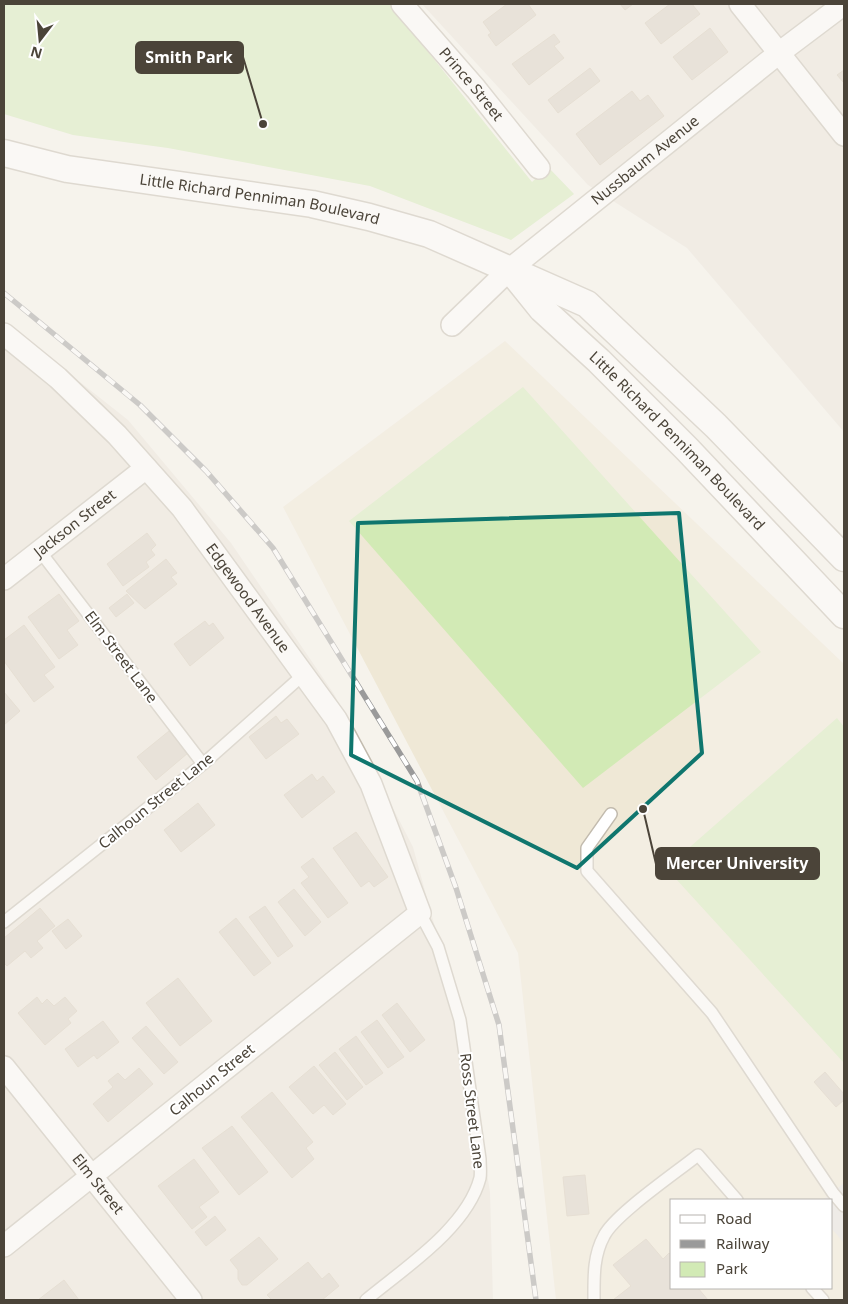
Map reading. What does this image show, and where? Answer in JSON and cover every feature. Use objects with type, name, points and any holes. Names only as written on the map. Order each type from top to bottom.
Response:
[{"type":"street","name":"Prince Street","points":[[402,4],[476,89],[539,168]]},
{"type":"street","points":[[740,4],[844,135]]},
{"type":"street","name":"Nussbaum Avenue","points":[[452,325],[510,269],[779,53],[844,4]]},
{"type":"street","name":"Little Richard Penniman Boulevard","points":[[4,153],[67,169],[312,204],[369,217],[429,234],[588,304],[716,426],[844,558]]},
{"type":"street","name":"Little Richard Penniman Boulevard","points":[[510,269],[542,309],[599,361],[687,449],[844,615]]},
{"type":"street","name":"Edgewood Avenue","points":[[4,334],[58,378],[117,435],[182,508],[304,674],[336,719],[371,784],[420,913]]},
{"type":"street","name":"Jackson Street","points":[[4,579],[146,468]]},
{"type":"street","name":"Calhoun Street","points":[[4,1246],[420,913]]},
{"type":"street","name":"Elm Street","points":[[4,1068],[190,1300]]},
{"type":"lane","name":"Elm Street Lane","points":[[40,550],[203,764]]},
{"type":"lane","name":"Calhoun Street Lane","points":[[4,922],[203,764],[304,674]]},
{"type":"lane","points":[[611,814],[587,848],[587,871],[712,1012],[844,1206]]},
{"type":"lane","name":"Ross Street Lane","points":[[366,1300],[449,1231],[471,1199],[480,1178],[480,1159],[460,1020],[438,948],[420,913]]},
{"type":"lane","points":[[594,1300],[594,1270],[604,1234],[621,1217],[698,1156],[736,1199]]},
{"type":"lane","points":[[813,1289],[821,1299]]},
{"type":"highlighted area","points":[[679,513],[702,753],[577,868],[351,755],[358,523]]},
{"type":"shaded area","points":[[422,4],[844,4],[844,432],[687,248],[588,185]]},
{"type":"shaded area","points":[[4,322],[128,420],[231,543],[334,694],[413,847],[464,1033],[490,1192],[493,1300],[4,1300]]},
{"type":"shaded area","points":[[505,341],[844,664],[844,1300],[556,1300],[518,953],[283,507]]},
{"type":"shaded area","points":[[844,1183],[844,1243],[833,1230],[833,1199],[824,1199]]},
{"type":"green space","points":[[4,4],[390,4],[532,182],[548,167],[574,194],[511,240],[370,186],[168,148],[73,135],[4,114]]},
{"type":"green space","points":[[523,387],[761,652],[583,788],[349,521]]},
{"type":"green space","points":[[837,718],[844,727],[844,1063],[666,868]]},
{"type":"building","points":[[507,4],[528,4],[536,15],[496,46],[488,35],[491,33],[483,22]]},
{"type":"building","points":[[620,4],[633,4],[625,10]]},
{"type":"building","points":[[670,4],[692,4],[700,14],[661,44],[645,23]]},
{"type":"building","points":[[710,28],[728,52],[692,80],[673,57]]},
{"type":"building","points":[[554,34],[560,42],[554,46],[564,58],[529,85],[512,64]]},
{"type":"building","points":[[590,68],[600,81],[558,113],[548,100]]},
{"type":"building","points":[[844,70],[844,83],[837,75]]},
{"type":"building","points":[[632,91],[640,101],[648,95],[664,116],[600,165],[576,134]]},
{"type":"building","points":[[147,533],[156,545],[151,550],[155,555],[146,562],[149,567],[123,586],[107,564]]},
{"type":"building","points":[[166,559],[177,573],[171,577],[177,584],[145,609],[126,591]]},
{"type":"building","points":[[59,594],[79,621],[67,630],[78,645],[59,659],[28,617]]},
{"type":"building","points":[[127,594],[134,603],[116,617],[109,608]]},
{"type":"building","points":[[205,621],[209,626],[213,623],[224,638],[190,666],[174,644]]},
{"type":"building","points":[[24,625],[55,667],[44,675],[54,687],[34,702],[4,661],[4,640]]},
{"type":"building","points":[[4,692],[20,711],[4,725]]},
{"type":"building","points":[[276,716],[281,723],[287,719],[299,734],[266,759],[249,737]]},
{"type":"building","points":[[169,731],[188,753],[156,780],[137,757]]},
{"type":"building","points":[[312,774],[317,781],[323,776],[335,792],[302,818],[284,795]]},
{"type":"building","points":[[198,803],[215,825],[181,852],[164,830]]},
{"type":"building","points":[[356,832],[388,877],[374,887],[369,881],[361,887],[333,848]]},
{"type":"building","points":[[313,858],[348,903],[328,918],[301,883],[309,877],[301,867]]},
{"type":"building","points":[[294,889],[321,922],[305,936],[278,902]]},
{"type":"building","points":[[265,906],[293,946],[278,957],[249,917]]},
{"type":"building","points":[[40,908],[55,926],[37,941],[43,948],[31,958],[25,951],[7,966],[4,963],[4,938]]},
{"type":"building","points":[[236,918],[271,963],[254,976],[219,932]]},
{"type":"building","points":[[68,919],[82,936],[66,949],[52,931]]},
{"type":"building","points":[[178,978],[212,1021],[180,1046],[146,1003]]},
{"type":"building","points":[[37,997],[42,1004],[47,999],[54,1006],[65,997],[77,1011],[68,1019],[71,1023],[45,1045],[18,1013]]},
{"type":"building","points":[[397,1003],[425,1040],[410,1052],[382,1015]]},
{"type":"building","points":[[377,1020],[404,1057],[388,1068],[361,1032]]},
{"type":"building","points":[[103,1021],[119,1042],[97,1059],[94,1055],[78,1067],[65,1049]]},
{"type":"building","points":[[146,1026],[178,1062],[164,1074],[132,1038]]},
{"type":"building","points":[[356,1036],[383,1073],[366,1085],[339,1049]]},
{"type":"building","points":[[335,1052],[363,1087],[347,1100],[319,1065]]},
{"type":"building","points":[[314,1066],[346,1104],[333,1115],[324,1105],[313,1114],[289,1087]]},
{"type":"building","points":[[139,1068],[153,1084],[108,1122],[93,1104],[113,1087],[108,1081],[118,1073],[125,1080]]},
{"type":"building","points":[[825,1072],[844,1094],[844,1100],[836,1107],[814,1082]]},
{"type":"building","points":[[272,1092],[313,1142],[306,1148],[314,1159],[292,1178],[241,1117]]},
{"type":"building","points":[[232,1126],[268,1172],[239,1195],[202,1148]]},
{"type":"building","points":[[194,1159],[219,1192],[199,1207],[207,1217],[192,1229],[158,1186]]},
{"type":"building","points":[[585,1175],[589,1214],[567,1216],[563,1177]]},
{"type":"building","points":[[215,1216],[226,1230],[206,1246],[195,1232]]},
{"type":"building","points":[[259,1237],[278,1259],[247,1285],[242,1285],[238,1279],[238,1270],[230,1260]]},
{"type":"building","points":[[646,1239],[663,1259],[670,1254],[670,1289],[699,1289],[708,1300],[613,1300],[631,1286],[613,1265]]},
{"type":"building","points":[[308,1262],[322,1279],[329,1273],[339,1286],[322,1300],[272,1300],[267,1295]]},
{"type":"building","points":[[64,1280],[79,1300],[38,1300]]},
{"type":"railway","points":[[4,293],[140,405],[206,471],[273,548],[417,781],[456,888],[499,1025],[536,1300]]},
{"type":"place","name":"Smith Park","points":[[263,124]]},
{"type":"place","name":"Mercer University","points":[[643,809]]}]
